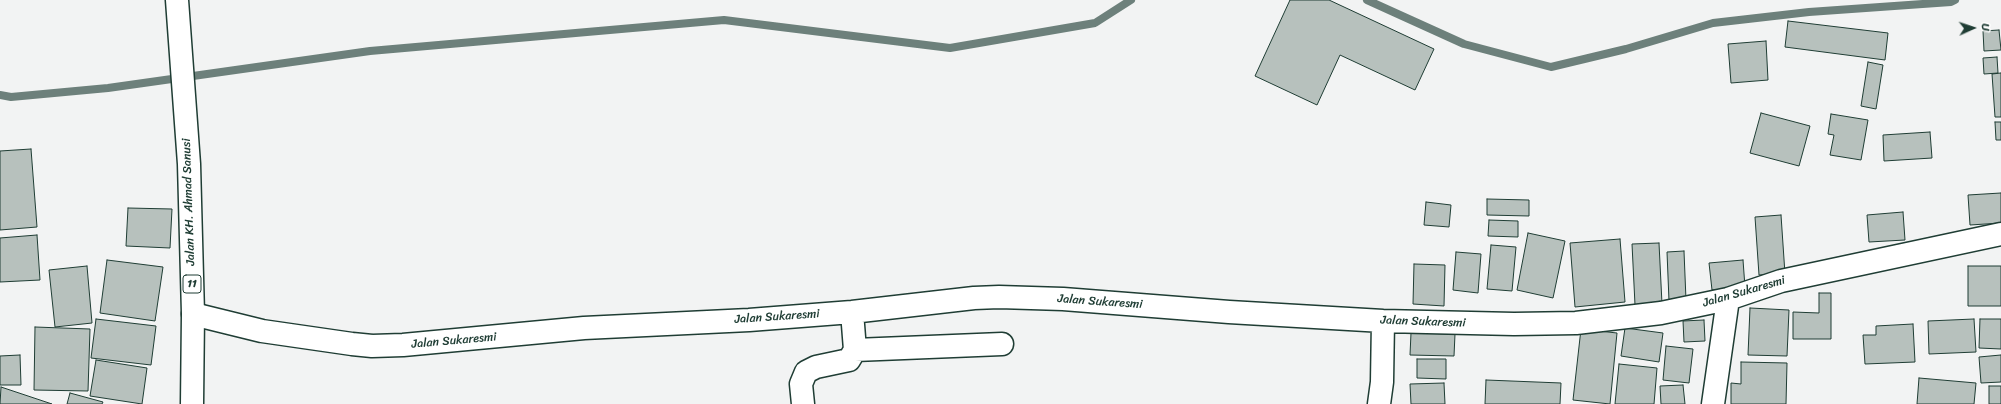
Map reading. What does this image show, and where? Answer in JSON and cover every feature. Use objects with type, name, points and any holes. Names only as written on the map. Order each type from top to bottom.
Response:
[{"type":"main road","name":"Jalan KH. Ahmad Sanusi","points":[[176,0],[189,164],[193,314],[192,404]]},
{"type":"main road","name":"Jalan Sukaresmi","points":[[193,314],[262,331],[372,346],[404,345],[584,328],[749,320],[852,312],[974,298],[1063,299],[1228,312],[1383,321],[1514,324],[1576,323],[1661,313],[1728,299],[1781,280],[2001,234]]},
{"type":"main road","points":[[1713,404],[1728,299]]},
{"type":"main road","points":[[803,404],[801,384],[806,372],[816,367],[850,360],[855,350],[852,312]]},
{"type":"main road","points":[[1379,404],[1382,382],[1383,321]]},
{"type":"main road","points":[[855,350],[1002,344]]},
{"type":"building","points":[[1290,0],[1329,0],[1434,49],[1415,90],[1340,55],[1317,105],[1255,76]]},
{"type":"building","points":[[1788,21],[1888,33],[1885,60],[1785,47]]},
{"type":"building","points":[[1999,30],[2001,50],[1984,51],[1983,31]]},
{"type":"building","points":[[1766,41],[1768,80],[1731,83],[1728,44]]},
{"type":"building","points":[[1997,57],[1998,73],[1984,74],[1983,58]]},
{"type":"building","points":[[1868,62],[1883,65],[1876,109],[1861,106]]},
{"type":"building","points":[[2001,73],[2001,117],[1995,117],[1992,74]]},
{"type":"building","points":[[1761,113],[1810,126],[1799,166],[1750,153]]},
{"type":"building","points":[[1831,114],[1868,120],[1861,160],[1830,155],[1834,135],[1828,134]]},
{"type":"building","points":[[1995,122],[2001,122],[2001,140],[1996,140]]},
{"type":"building","points":[[1930,132],[1932,158],[1884,161],[1883,135]]},
{"type":"building","points":[[31,149],[37,227],[0,230],[0,151]]},
{"type":"building","points":[[2001,193],[2001,223],[1970,225],[1968,195]]},
{"type":"building","points":[[1487,199],[1529,200],[1529,216],[1487,215]]},
{"type":"building","points":[[1426,202],[1451,205],[1449,227],[1424,225]]},
{"type":"building","points":[[128,208],[172,209],[170,248],[126,246]]},
{"type":"building","points":[[1903,212],[1905,240],[1869,242],[1867,215]]},
{"type":"building","points":[[1781,215],[1785,274],[1759,275],[1755,217]]},
{"type":"building","points":[[1489,220],[1518,221],[1518,237],[1488,236]]},
{"type":"building","points":[[1528,233],[1565,241],[1553,298],[1517,290]]},
{"type":"building","points":[[37,235],[40,280],[0,282],[0,238]]},
{"type":"building","points":[[1620,239],[1625,302],[1575,307],[1570,243]]},
{"type":"building","points":[[1659,243],[1662,304],[1635,305],[1632,244]]},
{"type":"building","points":[[1491,245],[1516,247],[1512,291],[1487,289]]},
{"type":"building","points":[[1684,251],[1686,300],[1669,301],[1667,252]]},
{"type":"building","points":[[1456,252],[1481,254],[1478,293],[1453,290]]},
{"type":"building","points":[[107,260],[163,267],[155,321],[100,313]]},
{"type":"building","points":[[1743,260],[1745,287],[1712,290],[1709,263]]},
{"type":"building","points":[[1414,264],[1445,265],[1444,306],[1413,304]]},
{"type":"building","points":[[87,266],[92,323],[55,327],[49,270]]},
{"type":"building","points":[[1968,266],[2001,266],[2001,306],[1968,306]]},
{"type":"building","points":[[1819,293],[1831,293],[1831,339],[1793,339],[1793,312],[1819,313]]},
{"type":"building","points":[[1750,308],[1789,310],[1787,356],[1748,355]]},
{"type":"building","points":[[96,319],[156,326],[151,365],[91,358]]},
{"type":"building","points":[[1974,319],[1976,352],[1929,354],[1928,321]]},
{"type":"building","points":[[1980,319],[2001,319],[2001,349],[1979,348]]},
{"type":"building","points":[[1704,320],[1705,341],[1684,342],[1683,321]]},
{"type":"building","points":[[1913,324],[1915,362],[1865,364],[1863,335],[1876,335],[1876,326]]},
{"type":"building","points":[[35,327],[90,329],[88,391],[34,390]]},
{"type":"building","points":[[1625,328],[1663,333],[1659,362],[1621,356]]},
{"type":"building","points":[[1581,329],[1617,333],[1610,404],[1573,400]]},
{"type":"building","points":[[1411,333],[1455,334],[1454,356],[1410,355]]},
{"type":"building","points":[[1666,346],[1693,349],[1689,383],[1663,380]]},
{"type":"building","points":[[20,355],[21,385],[0,385],[0,356]]},
{"type":"building","points":[[2001,355],[2001,382],[1981,383],[1979,357]]},
{"type":"building","points":[[1417,359],[1446,359],[1446,379],[1417,378]]},
{"type":"building","points":[[96,360],[147,368],[142,404],[90,396]]},
{"type":"building","points":[[1741,362],[1787,363],[1786,404],[1731,404],[1731,383],[1741,384]]},
{"type":"building","points":[[1619,364],[1657,368],[1654,404],[1615,404]]},
{"type":"building","points":[[1919,378],[1976,383],[1974,404],[1917,404]]},
{"type":"building","points":[[1486,380],[1561,383],[1560,404],[1485,404]]},
{"type":"building","points":[[1444,383],[1445,404],[1411,404],[1410,384]]},
{"type":"building","points":[[1683,385],[1685,404],[1661,404],[1660,386]]},
{"type":"building","points":[[1989,386],[2001,386],[2001,404],[1989,404]]},
{"type":"building","points":[[1,387],[52,404],[0,404]]},
{"type":"building","points":[[70,393],[103,402],[102,404],[67,404]]},
{"type":"waterway","points":[[0,95],[11,97],[108,88],[370,51],[724,20],[950,48],[1095,23],[1131,0]]},
{"type":"waterway","points":[[1367,0],[1464,44],[1551,67],[1626,49],[1713,23],[1809,12],[1951,2],[1955,0]]}]
